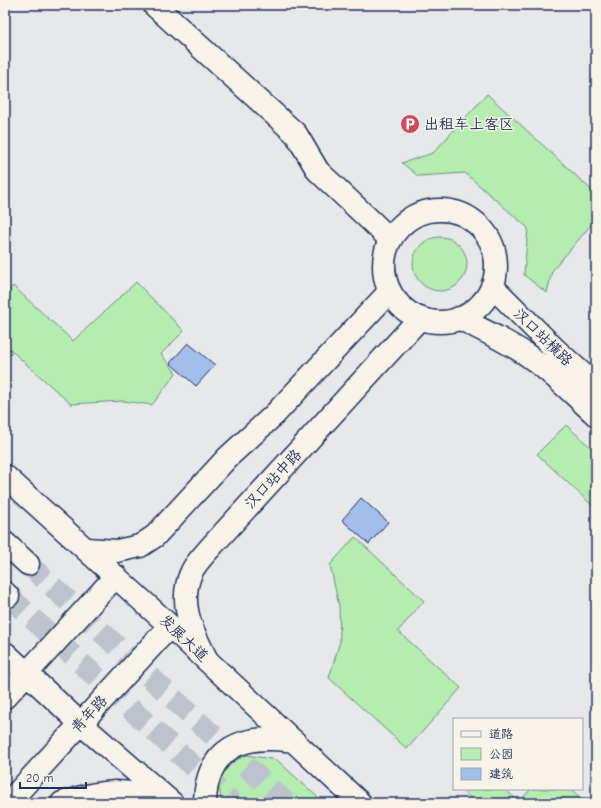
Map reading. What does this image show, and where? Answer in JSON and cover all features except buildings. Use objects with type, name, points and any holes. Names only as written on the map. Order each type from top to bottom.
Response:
[{"type":"main road","points":[[154,5],[296,134],[318,170],[390,239]]},
{"type":"main road","points":[[440,209],[456,212],[470,218],[481,228],[490,241],[495,256],[496,271],[492,286],[484,300],[473,311],[459,318],[446,321],[420,318],[408,312],[398,303],[390,291],[385,279],[385,252],[390,239],[399,227],[411,217],[425,211],[440,209]]},
{"type":"main road","name":"汉口站横路","points":[[492,286],[556,350],[596,386]]},
{"type":"main road","points":[[86,549],[117,551],[140,546],[155,536],[228,457],[274,415],[390,291]]},
{"type":"main road","name":"汉口站中路","points":[[207,660],[194,634],[186,610],[186,589],[192,570],[209,549],[420,318]]},
{"type":"main road","points":[[459,318],[528,355],[554,376],[596,415]]},
{"type":"main road","name":"发展大道","points":[[5,476],[116,576],[360,803]]},
{"type":"main road","points":[[5,544],[28,564]]},
{"type":"main road","points":[[5,697],[116,576]]},
{"type":"main road","name":"青年路","points":[[8,803],[170,626]]},
{"type":"main road","points":[[5,653],[80,723],[171,802]]},
{"type":"main road","points":[[205,803],[205,787],[209,773],[219,757],[235,746],[254,740],[272,738],[294,741]]},
{"type":"main road","points":[[73,801],[108,792],[137,792],[171,802]]},
{"type":"green space","points":[[487,94],[596,194],[596,219],[552,271],[547,293],[524,275],[528,228],[465,173],[418,176],[402,163],[433,153]]},
{"type":"green space","points":[[440,237],[450,239],[459,245],[465,254],[467,264],[465,274],[459,283],[450,289],[440,291],[430,289],[421,283],[415,274],[413,264],[415,254],[421,245],[430,239]]},
{"type":"green space","points":[[136,282],[184,331],[161,354],[176,373],[152,405],[123,401],[71,404],[5,345],[5,294],[13,286],[73,341]]},
{"type":"green space","points":[[566,425],[596,452],[596,509],[537,454]]},
{"type":"green space","points":[[355,537],[424,601],[398,631],[461,688],[407,749],[329,678],[340,641],[339,606],[330,565]]},
{"type":"green space","points":[[246,755],[277,760],[324,803],[222,803],[220,786],[223,774],[227,768],[238,759]]},
{"type":"green space","points":[[461,790],[506,790],[519,802],[530,790],[572,790],[586,803],[476,803]]},
{"type":"tunnel","points":[[28,564],[286,803]]},
{"type":"tunnel","points":[[8,596],[233,803]]},
{"type":"place","name":"出租车上客区","points":[[410,124]]}]
